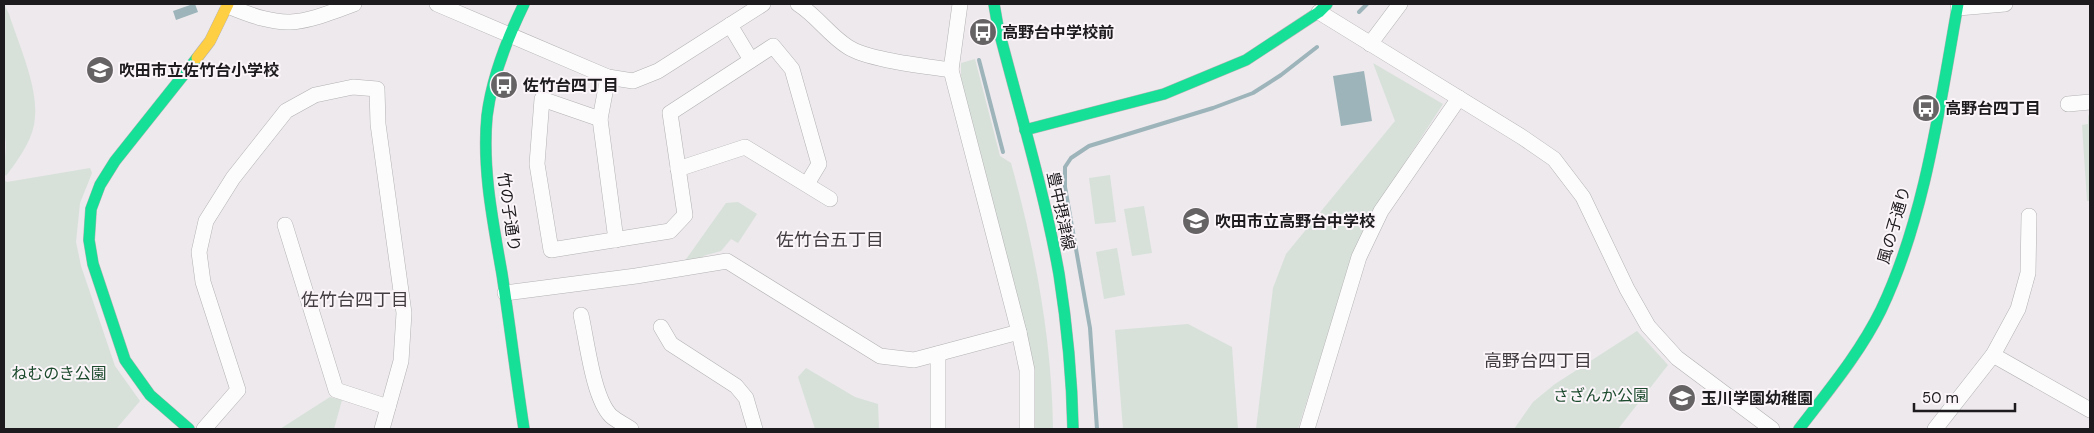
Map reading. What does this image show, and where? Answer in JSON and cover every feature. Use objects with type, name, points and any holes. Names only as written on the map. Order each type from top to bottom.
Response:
[{"type":"street","points":[[188,429],[150,395],[125,360],[93,264],[89,240],[90,209],[100,185],[115,161],[210,41],[228,5],[259,19],[286,23],[309,21],[354,4]]},
{"type":"street","points":[[437,4],[608,77],[633,81],[658,71],[763,4]]},
{"type":"street","name":"竹の子通り","points":[[524,4],[509,35],[493,84],[486,130],[487,185],[505,293],[524,429]]},
{"type":"street","points":[[798,4],[810,12],[836,39],[850,48],[868,55],[950,70]]},
{"type":"street","points":[[960,4],[950,70],[1019,332],[1027,370],[1027,429]]},
{"type":"street","name":"豊中摂津線","points":[[994,4],[998,28],[1049,224],[1062,303],[1072,386],[1073,429]]},
{"type":"street","points":[[1370,44],[1400,4]]},
{"type":"street","points":[[1958,6],[2005,4]]},
{"type":"street","name":"風の子通り","points":[[1799,429],[1846,367],[1875,320],[1900,267],[1926,167],[1958,6]]},
{"type":"street","points":[[1025,130],[1164,94],[1246,60],[1323,8],[1370,44],[1522,136],[1554,159],[1583,197],[1627,289],[1648,326],[1677,358],[1772,429]]},
{"type":"street","points":[[730,24],[751,60]]},
{"type":"street","points":[[600,119],[542,99],[537,164],[551,250],[670,232],[685,215],[670,113],[773,46],[792,69],[819,164],[807,184]]},
{"type":"street","points":[[608,77],[600,119],[616,240]]},
{"type":"street","points":[[204,429],[238,390],[203,282],[199,252],[206,221],[233,178],[286,111],[314,95],[353,87],[377,89],[378,124],[404,313],[401,361],[382,429]]},
{"type":"street","points":[[1307,429],[1359,257],[1381,211],[1459,98]]},
{"type":"street","points":[[2068,104],[2090,102]]},
{"type":"street","points":[[678,168],[745,147],[830,199]]},
{"type":"street","points":[[1935,429],[1993,355],[2018,309],[2028,273],[2029,216]]},
{"type":"street","points":[[285,225],[336,390],[388,407]]},
{"type":"street","points":[[505,293],[636,276],[731,257],[880,356],[914,360],[1019,332]]},
{"type":"street","points":[[581,315],[595,383],[607,422],[631,429]]},
{"type":"street","points":[[660,327],[671,344],[736,386],[746,398],[755,429]]},
{"type":"street","points":[[938,354],[938,429]]},
{"type":"street","points":[[1993,355],[2089,406]]},
{"type":"green space","points":[[4,4],[28,69],[32,84],[35,112],[34,125],[29,139],[23,152],[6,176],[4,173],[6,148],[4,133]]},
{"type":"green space","points":[[975,59],[1000,156],[1011,163],[1035,262],[1046,328],[1053,429],[1035,429],[1035,371],[961,79],[961,63]]},
{"type":"green space","points":[[1373,63],[1443,104],[1374,210],[1352,257],[1298,429],[1256,429],[1273,288],[1286,254],[1395,121]]},
{"type":"green space","points":[[2090,113],[2090,201],[2087,201],[2082,125],[2088,124]]},
{"type":"green space","name":"ねむのき公園","points":[[90,168],[92,173],[80,203],[76,242],[81,266],[115,366],[140,401],[116,429],[4,429],[4,180],[7,182]]},
{"type":"green space","points":[[1110,175],[1116,222],[1095,224],[1089,178]]},
{"type":"green space","points":[[738,202],[757,214],[738,243],[731,239],[721,251],[703,256],[704,261],[682,265],[726,203]]},
{"type":"green space","points":[[1144,206],[1152,253],[1132,256],[1124,209]]},
{"type":"green space","points":[[1117,248],[1125,295],[1104,299],[1096,252]]},
{"type":"green space","points":[[1188,324],[1232,347],[1238,429],[1123,429],[1115,330]]},
{"type":"green space","name":"さざんか公園","points":[[1637,331],[1668,365],[1618,429],[1514,429],[1533,402],[1555,384]]},
{"type":"green space","points":[[806,368],[855,397],[878,404],[879,429],[815,429],[798,377]]},
{"type":"green space","points":[[330,397],[342,400],[334,429],[280,429]]},
{"type":"water","points":[[195,4],[198,12],[176,20],[173,11]]},
{"type":"water","points":[[1364,71],[1372,121],[1341,126],[1333,76]]},
{"type":"waterway","points":[[1359,12],[1367,4]]},
{"type":"waterway","points":[[1097,429],[1090,328],[1065,187],[1065,167],[1071,158],[1089,146],[1213,108],[1253,93],[1281,75],[1317,47]]},
{"type":"waterway","points":[[979,60],[1003,152]]},
{"type":"traffic: fast","points":[[524,4],[496,72],[489,101],[486,136],[489,195],[524,429]]},
{"type":"traffic: fast","points":[[994,4],[998,27],[1039,181],[1059,274],[1069,351],[1073,429]]},
{"type":"traffic: fast","points":[[1025,130],[1164,94],[1246,60],[1319,12],[1327,4]]},
{"type":"traffic: fast","points":[[1799,429],[1843,371],[1873,326],[1896,275],[1920,199],[1929,160],[1958,4]]},
{"type":"traffic: fast","points":[[189,429],[150,395],[125,360],[93,264],[89,240],[91,209],[100,185],[115,161],[197,58]]},
{"type":"traffic: slow","points":[[197,58],[210,41],[228,4]]},
{"type":"place","name":"高野台中学校前","points":[[983,32]]},
{"type":"place","name":"吹田市立佐竹台小学校","points":[[100,70]]},
{"type":"place","name":"佐竹台四丁目","points":[[504,85]]},
{"type":"place","name":"高野台四丁目","points":[[1926,108]]},
{"type":"place","name":"吹田市立高野台中学校","points":[[1196,221]]},
{"type":"place","name":"玉川学園幼稚園","points":[[1682,398]]},
{"type":"district","name":"佐竹台五丁目","points":[[830,240]]},
{"type":"district","name":"佐竹台四丁目","points":[[355,300]]},
{"type":"district","name":"高野台四丁目","points":[[1538,361]]}]
